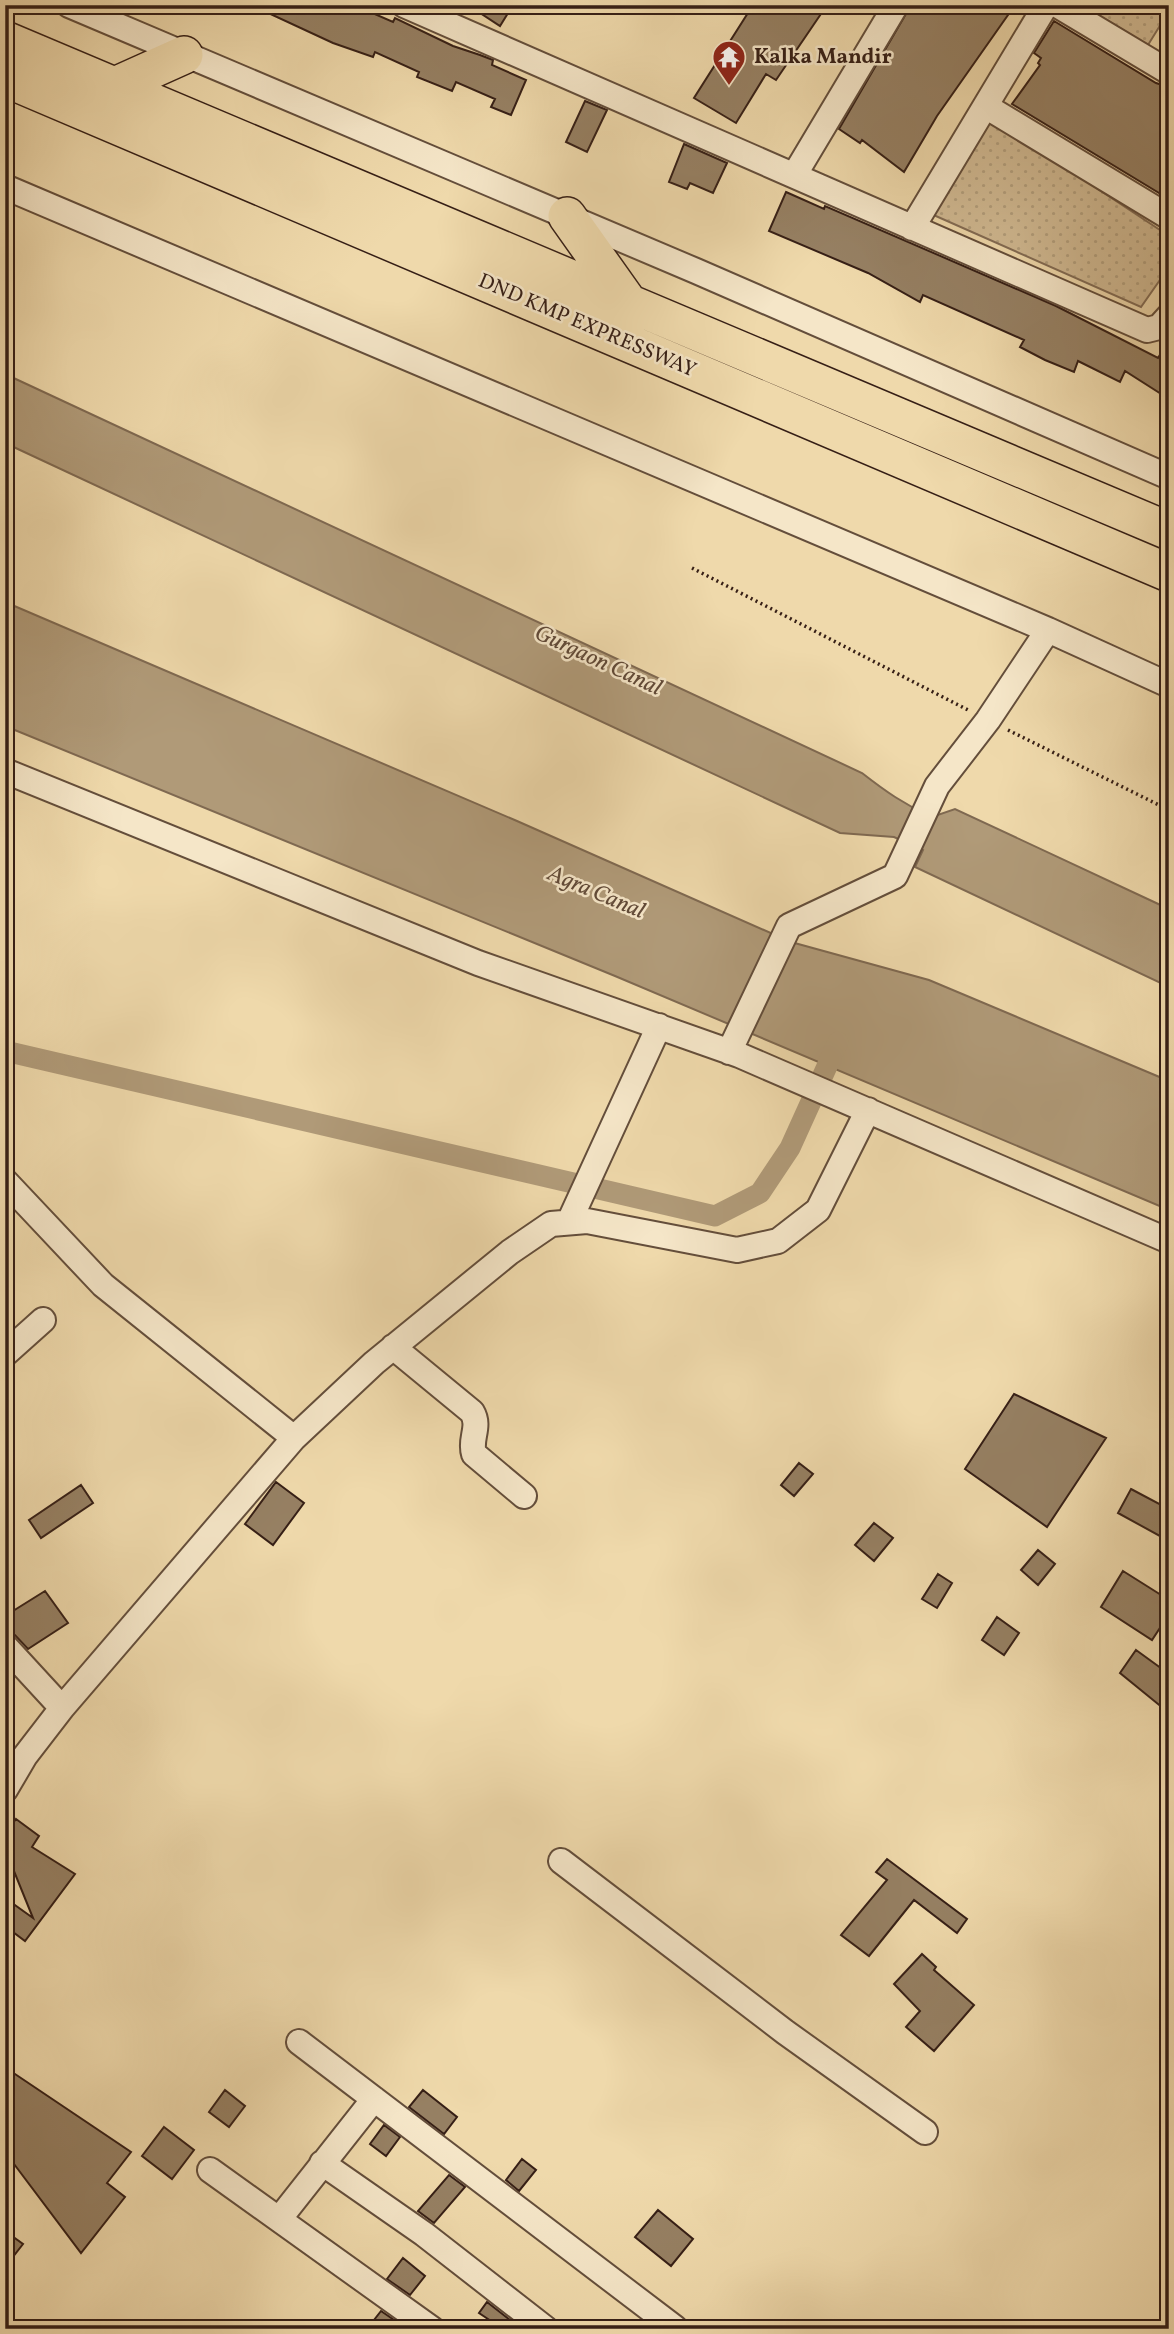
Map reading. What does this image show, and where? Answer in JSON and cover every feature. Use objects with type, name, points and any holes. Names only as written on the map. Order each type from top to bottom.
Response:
[{"type":"highway","name":"DND KMP EXPRESSWAY","points":[[5,40],[1169,531]]},
{"type":"highway","points":[[115,86],[184,55]]},
{"type":"highway","name":"DND KMP EXPRESSWAY","points":[[5,79],[1169,573]]},
{"type":"highway","points":[[567,216],[628,302]]},
{"type":"street","points":[[69,5],[567,216],[1169,477]]},
{"type":"street","points":[[404,5],[441,12],[912,228],[1147,330],[1159,327],[1169,316]]},
{"type":"street","points":[[795,174],[896,5]]},
{"type":"street","points":[[912,228],[1046,5]]},
{"type":"street","points":[[1057,5],[1169,72]]},
{"type":"street","points":[[987,107],[1169,217]]},
{"type":"street","points":[[5,187],[1048,630],[1169,685]]},
{"type":"street","points":[[729,1052],[789,926],[895,876],[937,786],[988,720],[1048,630]]},
{"type":"street","points":[[5,771],[406,935],[811,1084],[1169,1241]]},
{"type":"street","points":[[569,1222],[659,1026]]},
{"type":"street","points":[[5,1790],[25,1756],[62,1708],[294,1438],[393,1347],[540,1230],[551,1224],[587,1221],[737,1250],[778,1241],[818,1210],[868,1110]]},
{"type":"street","points":[[5,1181],[103,1285],[294,1438]]},
{"type":"street","points":[[5,1354],[43,1321]]},
{"type":"street","points":[[393,1347],[472,1412],[477,1425],[472,1449],[474,1454],[524,1496]]},
{"type":"street","points":[[5,1646],[62,1708]]},
{"type":"street","points":[[561,1861],[785,2032],[925,2132]]},
{"type":"street","points":[[299,2042],[675,2328]]},
{"type":"street","points":[[280,2218],[374,2099]]},
{"type":"street","points":[[322,2163],[424,2234],[546,2329]]},
{"type":"street","points":[[210,2169],[432,2329]]},
{"type":"path","points":[[692,568],[1169,810]]},
{"type":"shaded area","points":[[1082,5],[1169,5],[1169,11],[1148,45]]},
{"type":"shaded area","points":[[989,117],[1169,236],[1169,267],[1141,307],[929,213]]},
{"type":"water","name":"Gurgaon Canal","points":[[5,374],[862,773],[895,797],[932,817],[955,809],[1169,909],[1169,987],[915,867],[923,850],[894,837],[840,833],[5,443]]},
{"type":"water","name":"Agra Canal","points":[[5,602],[517,821],[791,942],[929,980],[1169,1081],[1169,1210],[615,976],[5,726]]},
{"type":"building","points":[[251,5],[354,5],[393,22],[395,18],[453,46],[493,60],[492,65],[526,80],[511,115],[491,107],[495,99],[456,82],[452,91],[417,77],[419,72],[375,52],[373,57],[333,43]]},
{"type":"building","points":[[468,5],[513,5],[500,26]]},
{"type":"building","points":[[753,5],[827,5],[776,80],[766,74],[736,123],[694,98]]},
{"type":"building","points":[[911,5],[1015,5],[937,116],[904,172],[862,140],[860,143],[839,129]]},
{"type":"building","points":[[1054,21],[1156,83],[1169,87],[1169,199],[1012,104],[1040,65],[1038,63],[1041,58],[1034,53]]},
{"type":"building","points":[[585,101],[607,110],[587,152],[566,142]]},
{"type":"building","points":[[684,144],[727,163],[713,193],[690,183],[687,189],[669,182]]},
{"type":"building","points":[[786,192],[824,209],[825,206],[1056,306],[1158,358],[1169,340],[1169,399],[1125,371],[1120,382],[1078,361],[1074,372],[1045,360],[1020,347],[1024,340],[923,295],[920,302],[868,273],[769,231]]},
{"type":"building","points":[[1014,1394],[1106,1438],[1047,1527],[965,1469]]},
{"type":"building","points":[[799,1463],[813,1474],[794,1496],[781,1485]]},
{"type":"building","points":[[276,1482],[304,1503],[273,1545],[245,1524]]},
{"type":"building","points":[[81,1485],[93,1503],[41,1538],[29,1520]]},
{"type":"building","points":[[1131,1489],[1169,1509],[1169,1541],[1118,1513]]},
{"type":"building","points":[[874,1523],[893,1538],[874,1561],[855,1545]]},
{"type":"building","points":[[1038,1550],[1055,1564],[1038,1585],[1021,1570]]},
{"type":"building","points":[[1123,1571],[1169,1600],[1169,1614],[1152,1640],[1101,1607]]},
{"type":"building","points":[[938,1574],[952,1583],[937,1608],[922,1599]]},
{"type":"building","points":[[45,1591],[68,1623],[28,1649],[15,1635],[6,1632],[5,1616]]},
{"type":"building","points":[[997,1617],[1019,1633],[1004,1655],[982,1640]]},
{"type":"building","points":[[1136,1650],[1169,1674],[1169,1713],[1120,1673]]},
{"type":"building","points":[[16,1819],[39,1836],[32,1847],[75,1874],[25,1941],[5,1926],[5,1898],[33,1918],[5,1849],[5,1834]]},
{"type":"building","points":[[887,1859],[967,1919],[957,1933],[914,1900],[869,1956],[841,1935],[887,1880],[876,1872]]},
{"type":"building","points":[[922,1954],[936,1967],[934,1970],[974,2005],[934,2051],[906,2027],[920,2011],[894,1984]]},
{"type":"building","points":[[12,2072],[131,2152],[107,2183],[125,2197],[81,2253],[5,2152],[5,2083]]},
{"type":"building","points":[[225,2090],[245,2106],[229,2127],[209,2112]]},
{"type":"building","points":[[423,2090],[457,2117],[444,2134],[409,2107]]},
{"type":"building","points":[[384,2125],[400,2137],[386,2156],[370,2144]]},
{"type":"building","points":[[164,2127],[194,2150],[172,2179],[142,2156]]},
{"type":"building","points":[[522,2159],[536,2170],[519,2191],[506,2180]]},
{"type":"building","points":[[449,2175],[465,2187],[434,2223],[418,2211]]},
{"type":"building","points":[[658,2210],[693,2239],[671,2266],[635,2237]]},
{"type":"building","points":[[5,2231],[23,2244],[5,2267]]},
{"type":"building","points":[[403,2258],[425,2276],[410,2295],[387,2279]]},
{"type":"building","points":[[487,2302],[510,2320],[503,2329],[479,2313]]},
{"type":"building","points":[[381,2311],[397,2322],[392,2329],[367,2329]]},
{"type":"waterway","points":[[5,1051],[715,1216],[760,1193],[790,1148],[838,1042]]},
{"type":"place","name":"Kalka Mandir","points":[[729,87]]}]
